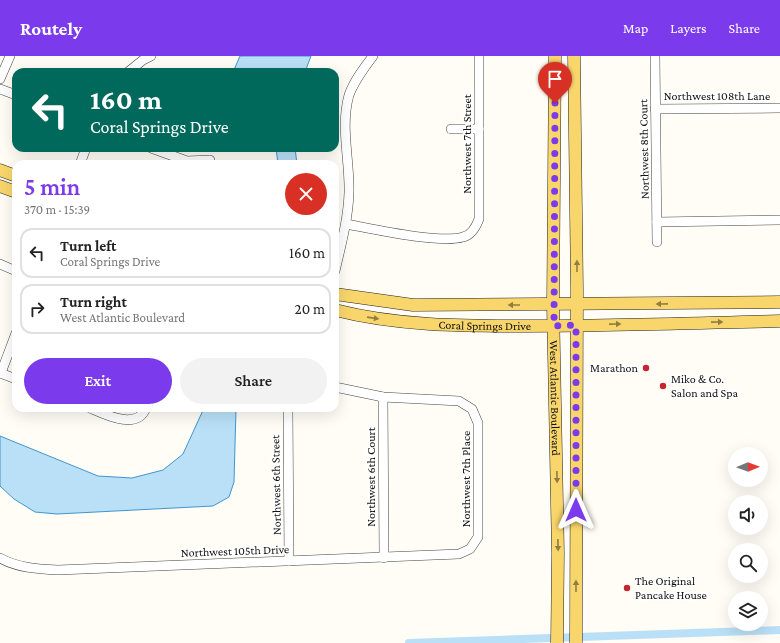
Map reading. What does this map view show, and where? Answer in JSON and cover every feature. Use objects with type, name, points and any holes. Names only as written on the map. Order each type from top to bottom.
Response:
[{"type":"main road","name":"West Atlantic Boulevard","points":[[555,56],[554,326],[557,643]]},
{"type":"main road","name":"West Atlantic Boulevard","points":[[574,56],[576,643]]},
{"type":"main road","points":[[0,170],[12,174]]},
{"type":"main road","points":[[0,186],[12,190]]},
{"type":"main road","name":"Coral Springs Drive","points":[[339,295],[413,305],[576,305],[780,302]]},
{"type":"main road","name":"Coral Springs Drive","points":[[339,311],[413,324],[554,326],[780,321]]},
{"type":"street","points":[[0,79],[10,56]]},
{"type":"street","points":[[133,68],[151,56]]},
{"type":"street","points":[[339,254],[346,224],[349,172],[345,119],[350,95],[358,77],[373,56]]},
{"type":"street","name":"Northwest 7th Street","points":[[346,224],[385,232],[453,239],[465,237],[474,231],[480,219],[478,129],[479,56]]},
{"type":"street","name":"Northwest 8th Court","points":[[655,56],[657,242]]},
{"type":"street","points":[[0,89],[12,94]]},
{"type":"street","name":"Northwest 108th Lane","points":[[655,109],[780,108]]},
{"type":"street","points":[[451,129],[478,129]]},
{"type":"street","points":[[162,152],[184,160]]},
{"type":"street","points":[[657,222],[780,220]]},
{"type":"street","points":[[0,264],[12,268]]},
{"type":"street","points":[[12,343],[0,373],[12,378]]},
{"type":"street","points":[[339,388],[383,397]]},
{"type":"street","name":"Northwest 7th Place","points":[[383,397],[459,401],[472,409],[478,423],[478,537],[470,549]]},
{"type":"street","name":"Northwest 6th Court","points":[[383,397],[384,558]]},
{"type":"street","points":[[100,412],[116,418],[132,420],[143,412]]},
{"type":"street","name":"Northwest 6th Street","points":[[288,412],[289,561]]},
{"type":"street","name":"Northwest 105th Drive","points":[[0,558],[7,562],[31,569],[58,570],[384,558],[459,554],[470,549]]},
{"type":"water","points":[[240,56],[311,56],[306,68],[235,68]]},
{"type":"water","points":[[276,152],[296,152],[296,160],[278,160]]},
{"type":"water","points":[[202,412],[236,412],[234,482],[229,497],[213,506],[57,514],[35,512],[14,499],[0,486],[0,436],[98,476],[132,478],[163,470],[183,454]]},
{"type":"waterway","points":[[409,643],[780,630]]},
{"type":"place","name":"Marathon","points":[[646,368]]},
{"type":"place","name":"Miko & Co. Salon and Spa","points":[[663,386]]},
{"type":"place","name":"The Original Pancake House","points":[[627,588]]},
{"type":"route","points":[[555,103],[554,326],[576,325],[576,510]]}]
